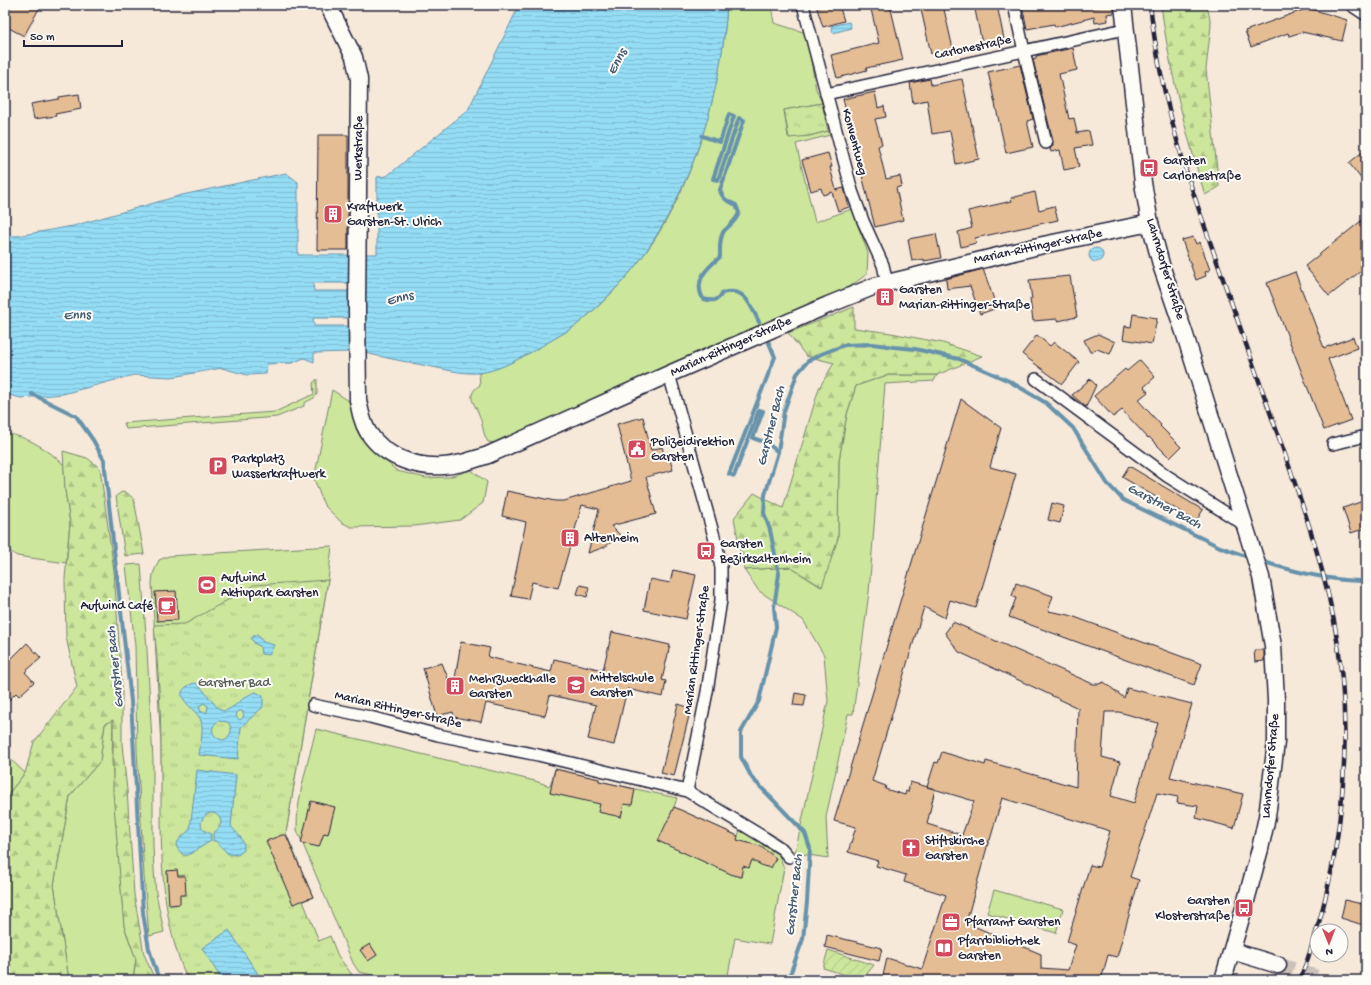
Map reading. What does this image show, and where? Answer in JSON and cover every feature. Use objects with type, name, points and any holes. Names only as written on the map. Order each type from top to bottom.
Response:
[{"type":"street","name":"Werkstraße","points":[[328,5],[354,57],[359,79],[357,394]]},
{"type":"street","name":"Konventweg","points":[[803,5],[852,191],[882,265],[887,283]]},
{"type":"street","points":[[1014,5],[1046,143]]},
{"type":"street","name":"Lahrndorfer Straße","points":[[1122,5],[1141,168],[1150,223],[1162,268],[1184,332],[1261,577],[1273,646],[1276,700],[1276,742],[1268,817],[1223,980]]},
{"type":"street","points":[[1351,5],[1366,15]]},
{"type":"street","name":"Carlonestraße","points":[[826,94],[1125,29]]},
{"type":"street","name":"Marian-Rittinger-Straße","points":[[357,394],[361,415],[369,433],[381,446],[394,456],[424,466],[443,466],[463,463],[488,455],[828,305],[887,283],[1043,245],[1150,223]]},
{"type":"street","name":"Marian Rittinger-Straße","points":[[669,374],[722,568],[721,600],[707,692],[687,791]]},
{"type":"street","points":[[1036,379],[1167,476],[1247,530]]},
{"type":"street","points":[[1333,444],[1366,436]]},
{"type":"street","name":"Marian Rittinger-Straße","points":[[313,705],[370,717],[438,735],[538,755],[687,791],[765,838],[782,849],[789,857]]},
{"type":"street","points":[[1232,951],[1278,965]]},
{"type":"green space","points":[[727,5],[771,5],[774,23],[806,33],[816,89],[822,103],[784,110],[788,137],[809,136],[828,131],[830,135],[796,144],[815,222],[852,209],[868,253],[867,274],[852,285],[802,310],[660,369],[531,429],[496,443],[488,442],[472,397],[474,390],[480,385],[479,373],[506,364],[523,356],[579,323],[599,306],[627,277],[651,245],[667,219],[694,161],[713,99],[724,36]]},
{"type":"green space","points":[[1161,5],[1207,5],[1211,25],[1206,69],[1219,187],[1205,195],[1191,148],[1173,77]]},
{"type":"green space","points":[[822,103],[828,131],[809,136],[789,138],[784,110]]},
{"type":"green space","points":[[854,307],[854,328],[891,333],[943,343],[982,356],[937,375],[887,375],[856,386],[847,414],[839,460],[838,538],[822,587],[790,567],[744,570],[734,518],[754,493],[783,508],[819,388],[834,363],[806,356],[788,333]]},
{"type":"green space","points":[[887,375],[937,375],[934,381],[885,384],[869,592],[853,714],[848,714],[826,817],[828,858],[795,853],[828,701],[824,655],[803,620],[759,591],[744,570],[790,567],[821,587],[838,538],[839,460],[847,414],[856,386]]},
{"type":"green space","points":[[317,379],[317,394],[314,398],[304,403],[304,406],[277,417],[126,429],[124,423],[275,412],[314,394],[313,383]]},
{"type":"green space","points":[[332,390],[349,401],[357,427],[375,452],[397,471],[426,478],[449,477],[471,470],[487,482],[483,503],[460,520],[414,526],[351,527],[341,522],[324,505],[314,479]]},
{"type":"green space","points":[[5,433],[22,437],[37,444],[64,465],[65,490],[70,523],[66,563],[17,556],[5,548]]},
{"type":"green space","points":[[63,451],[87,458],[100,468],[114,571],[122,685],[122,744],[127,790],[134,894],[144,954],[155,980],[133,980],[136,959],[124,926],[113,792],[113,720],[105,724],[100,761],[70,796],[54,885],[69,980],[5,980],[5,798],[25,773],[34,742],[77,687],[66,637],[65,579],[70,523],[65,490]]},
{"type":"green space","points":[[122,492],[127,493],[134,499],[144,554],[125,556],[116,496]]},
{"type":"green space","name":"Garstner Bad","points":[[332,546],[328,580],[286,833],[162,841],[161,746],[152,584],[153,574],[159,560],[169,556]]},
{"type":"green space","points":[[141,564],[153,760],[154,871],[156,893],[164,932],[149,936],[137,750],[135,646],[126,565]]},
{"type":"green space","name":"Garstner Bad","points":[[328,580],[286,833],[313,897],[303,901],[319,941],[330,936],[338,956],[356,980],[188,980],[177,953],[170,926],[162,868],[160,704],[154,625],[185,624],[254,585]]},
{"type":"green space","points":[[113,720],[112,761],[124,926],[136,959],[133,980],[69,980],[54,885],[70,796],[100,761],[105,724]]},
{"type":"green space","points":[[316,729],[535,781],[550,786],[555,769],[599,779],[599,781],[677,798],[674,807],[738,836],[740,829],[778,853],[784,868],[770,944],[735,938],[727,980],[392,980],[359,972],[353,963],[297,830],[297,818],[301,792]]},
{"type":"green space","points":[[5,754],[25,773],[5,798]]},
{"type":"green space","points":[[994,890],[1063,909],[1056,933],[987,913]]},
{"type":"green space","points":[[828,950],[874,965],[862,980],[823,968]]},
{"type":"water","name":"Enns","points":[[518,5],[727,5],[724,36],[713,99],[694,160],[682,189],[651,244],[618,286],[578,324],[523,357],[505,366],[487,372],[465,373],[365,353],[365,254],[377,254],[377,177],[387,176],[468,110]]},
{"type":"water","points":[[849,22],[851,28],[833,33],[831,26]]},
{"type":"water","name":"Enns","points":[[286,173],[298,182],[298,255],[350,255],[349,283],[313,283],[314,291],[349,291],[349,318],[313,318],[314,326],[350,326],[350,352],[314,353],[314,362],[304,358],[292,363],[267,364],[266,374],[247,375],[222,368],[172,377],[134,375],[63,394],[21,398],[5,394],[5,235],[17,236],[73,226],[182,195]]},
{"type":"water","points":[[1096,248],[1101,250],[1103,255],[1101,260],[1096,262],[1091,260],[1089,255],[1091,250]]},
{"type":"water","points":[[257,634],[263,642],[274,645],[269,655],[261,654],[260,646],[255,644],[251,638]]},
{"type":"water","points":[[194,683],[198,684],[217,707],[223,711],[231,708],[247,696],[256,692],[263,696],[263,707],[241,727],[238,759],[199,755],[202,724],[198,716],[182,696],[182,692],[186,687]],"holes":[[[204,703],[208,706],[207,712],[201,712],[199,706]],[[242,711],[244,716],[240,720],[236,717],[237,712]],[[219,721],[228,722],[230,725],[231,732],[224,740],[214,735],[213,726]]]},
{"type":"water","points":[[197,770],[236,775],[231,826],[240,837],[244,846],[244,850],[238,855],[228,854],[216,841],[213,841],[213,833],[221,822],[219,817],[210,813],[203,818],[201,822],[204,831],[210,833],[211,841],[188,855],[184,855],[177,848],[180,838],[190,829]]},
{"type":"water","points":[[229,930],[262,980],[222,980],[202,948]]},
{"type":"building","points":[[5,5],[41,5],[24,36],[5,26]]},
{"type":"building","points":[[816,5],[839,5],[844,21],[823,27]]},
{"type":"building","points":[[870,5],[890,5],[903,60],[866,68],[867,70],[837,78],[831,55],[879,43]]},
{"type":"building","points":[[920,5],[943,5],[953,49],[931,54]]},
{"type":"building","points":[[974,5],[997,5],[1004,39],[982,43]]},
{"type":"building","points":[[1022,5],[1038,5],[1039,9],[1060,5],[1091,5],[1091,8],[1114,5],[1114,13],[1107,14],[1108,21],[1095,23],[1094,17],[1055,27],[1054,24],[1027,29]]},
{"type":"building","points":[[1308,8],[1347,20],[1342,41],[1302,32],[1289,36],[1288,33],[1251,47],[1245,31]]},
{"type":"building","points":[[1073,48],[1077,70],[1059,74],[1069,119],[1074,118],[1077,133],[1089,131],[1092,145],[1075,148],[1079,167],[1064,170],[1060,150],[1051,152],[1050,149],[1053,145],[1053,141],[1033,60],[1036,59],[1036,56]]},
{"type":"building","points":[[1020,65],[1033,119],[1027,121],[1033,147],[1006,153],[988,72]]},
{"type":"building","points":[[930,79],[931,85],[962,79],[979,159],[956,164],[950,131],[932,134],[927,100],[913,103],[910,83]]},
{"type":"building","points":[[875,92],[878,108],[884,106],[886,117],[875,119],[882,144],[878,146],[886,179],[900,176],[902,186],[896,188],[903,220],[875,227],[843,99]]},
{"type":"building","points":[[79,94],[81,109],[55,114],[56,116],[34,119],[31,104]]},
{"type":"building","name":"Kraftwerk Garsten-St. Ulrich","points":[[318,135],[348,135],[348,250],[317,250]]},
{"type":"building","points":[[1366,149],[1366,185],[1349,163]]},
{"type":"building","points":[[828,153],[836,190],[844,188],[849,207],[838,211],[832,192],[823,195],[821,188],[811,191],[802,160]]},
{"type":"building","points":[[1035,192],[1039,210],[1054,206],[1058,220],[975,238],[976,243],[961,247],[958,232],[972,228],[968,211],[1012,201],[1011,198]]},
{"type":"building","points":[[1366,217],[1366,267],[1329,296],[1305,266]]},
{"type":"building","points":[[936,234],[941,258],[924,261],[924,259],[912,261],[908,239]]},
{"type":"building","points":[[1193,237],[1196,244],[1200,242],[1210,270],[1205,272],[1206,276],[1196,280],[1182,240]]},
{"type":"building","points":[[983,269],[997,308],[980,314],[970,286],[947,289],[946,279]]},
{"type":"building","points":[[1295,272],[1324,348],[1353,337],[1357,348],[1328,359],[1351,420],[1324,430],[1267,283]]},
{"type":"building","points":[[1070,276],[1077,317],[1058,321],[1057,319],[1033,321],[1029,280]]},
{"type":"building","points":[[1133,314],[1157,318],[1152,344],[1123,339],[1125,326],[1131,327]]},
{"type":"building","points":[[1098,334],[1115,342],[1110,354],[1097,349],[1090,352],[1084,340]]},
{"type":"building","points":[[1037,335],[1050,346],[1054,342],[1079,362],[1062,384],[1022,354]]},
{"type":"building","points":[[1140,360],[1155,377],[1144,387],[1148,392],[1138,400],[1161,425],[1160,426],[1181,447],[1170,458],[1149,437],[1148,438],[1122,410],[1113,417],[1094,396],[1125,369],[1127,371]]},
{"type":"building","points":[[1090,379],[1096,385],[1086,407],[1072,395]]},
{"type":"building","points":[[961,399],[1001,428],[990,467],[1016,474],[976,608],[950,600],[945,618],[924,607],[872,781],[886,786],[885,789],[905,795],[906,791],[908,792],[910,782],[927,787],[935,762],[938,763],[942,752],[985,765],[986,761],[1076,787],[1078,708],[959,652],[945,633],[953,622],[1093,684],[1104,682],[1124,698],[1127,688],[1192,704],[1170,777],[1243,794],[1234,828],[1196,818],[1198,806],[1177,803],[1178,797],[1157,793],[1130,877],[1139,880],[1117,957],[1108,955],[1101,980],[882,980],[887,958],[922,969],[946,895],[904,882],[906,875],[876,866],[878,861],[848,852],[856,827],[834,821]],"holes":[[[1105,712],[1119,712],[1158,723],[1134,803],[1111,796],[1120,762],[1102,757]],[[935,789],[974,801],[962,835],[927,824]],[[1002,798],[1110,831],[1099,867],[1090,865],[1067,942],[1076,945],[1068,970],[1041,968],[1041,954],[966,923]]]},
{"type":"building","name":"Altenheim","points":[[643,417],[651,450],[662,447],[664,454],[668,453],[673,470],[646,477],[656,514],[611,526],[620,535],[605,547],[588,553],[599,509],[582,505],[558,588],[532,582],[528,599],[511,596],[526,522],[502,516],[507,491],[555,501],[564,501],[631,481],[617,424]]},
{"type":"building","points":[[1129,466],[1203,510],[1196,521],[1122,477]]},
{"type":"building","points":[[1366,500],[1366,528],[1351,533],[1343,508]]},
{"type":"building","points":[[1052,503],[1064,506],[1060,523],[1048,520]]},
{"type":"building","points":[[673,570],[696,575],[686,619],[644,610],[650,579],[670,583]]},
{"type":"building","points":[[1016,583],[1053,596],[1048,611],[1069,615],[1202,664],[1194,685],[1009,617],[1016,598],[1012,596]]},
{"type":"building","points":[[580,585],[589,587],[587,597],[577,594]]},
{"type":"building","name":"Aufwind Café","points":[[176,591],[178,620],[157,621],[155,592]]},
{"type":"building","name":"Mittelschule Garsten","points":[[612,632],[670,645],[662,680],[666,681],[663,697],[627,689],[614,745],[588,739],[596,705],[550,695],[545,716],[486,703],[481,722],[454,717],[453,712],[437,716],[423,668],[442,663],[453,691],[461,642],[490,648],[488,657],[551,672],[554,659],[603,670]]},
{"type":"building","points":[[27,643],[41,658],[25,672],[34,682],[19,696],[16,693],[5,704],[5,652],[12,658]]},
{"type":"building","points":[[1254,650],[1264,650],[1264,661],[1255,662]]},
{"type":"building","points":[[795,693],[806,695],[804,706],[793,705]]},
{"type":"building","points":[[678,704],[691,708],[674,776],[661,773]]},
{"type":"building","points":[[555,769],[635,789],[632,805],[624,804],[621,817],[598,812],[600,804],[550,793]]},
{"type":"building","points":[[311,801],[335,807],[328,834],[324,833],[319,847],[301,843]]},
{"type":"building","points":[[674,807],[738,836],[737,840],[760,846],[776,858],[771,868],[763,866],[752,860],[749,868],[743,866],[741,877],[733,875],[658,841]]},
{"type":"building","points":[[286,835],[313,897],[293,904],[266,841]]},
{"type":"building","points":[[177,870],[178,876],[185,876],[186,895],[180,895],[180,904],[169,905],[167,871]]},
{"type":"building","points":[[1345,900],[1366,905],[1366,926],[1341,918]]},
{"type":"building","points":[[827,935],[882,948],[879,961],[825,947]]},
{"type":"building","points":[[370,944],[377,955],[368,961],[360,950]]},
{"type":"waterway","points":[[702,136],[720,142],[729,114],[734,116],[713,179],[718,180],[739,118],[744,120],[720,190],[724,198],[736,205],[739,213],[735,221],[722,234],[720,257],[706,270],[703,275],[700,292],[703,299],[709,300],[719,298],[722,293],[730,292],[742,295],[750,304],[759,322]]},
{"type":"waterway","points":[[769,343],[775,357],[729,474],[734,476],[759,410],[763,411],[753,438],[767,443],[778,452]]},
{"type":"waterway","name":"Garstner Bach","points":[[788,980],[803,939],[810,848],[805,833],[752,778],[741,757],[741,732],[759,701],[776,627],[774,607],[779,574],[770,530],[764,513],[765,495],[778,452],[784,411],[797,374],[808,361],[821,354],[845,345],[873,344],[915,349],[959,359],[1009,381],[1046,403],[1073,428],[1107,483],[1123,500],[1220,547],[1251,558]]},
{"type":"waterway","name":"Garstner Bach","points":[[32,394],[76,416],[93,440],[104,460],[131,701],[143,913],[149,949],[159,980]]},
{"type":"waterway","name":"Garstner Bach","points":[[1261,561],[1326,578],[1366,581]]},
{"type":"tunnel","points":[[1278,965],[1323,980]]},
{"type":"railway","points":[[1150,5],[1163,83],[1179,148],[1203,223],[1285,455],[1316,549],[1329,597],[1341,666],[1344,711],[1344,757],[1341,803],[1327,893],[1315,937],[1300,980]]},
{"type":"place","name":"Garsten Carlonestraße","points":[[1149,168]]},
{"type":"place","name":"Kraftwerk Garsten-St. Ulrich","points":[[333,214]]},
{"type":"place","name":"Garsten Marian-Rittinger-Straße","points":[[885,297]]},
{"type":"place","name":"Polizeidirektion Garsten","points":[[637,449]]},
{"type":"place","name":"Parkplatz Wasserkraftwerk","points":[[218,466]]},
{"type":"place","name":"Altenheim","points":[[570,538]]},
{"type":"place","name":"Garsten Bezirksaltenheim","points":[[706,551]]},
{"type":"place","name":"Aufwind Aktivpark Garsten","points":[[207,585]]},
{"type":"place","name":"Aufwind Café","points":[[167,606]]},
{"type":"place","name":"Mittelschule Garsten","points":[[576,685]]},
{"type":"place","name":"Mehrzweckhalle Garsten","points":[[455,686]]},
{"type":"place","name":"Stiftskirche Garsten","points":[[911,848]]},
{"type":"place","name":"Garsten Klosterstraße","points":[[1244,908]]},
{"type":"place","name":"Pfarramt Garsten","points":[[951,922]]},
{"type":"place","name":"Pfarrbibliothek Garsten","points":[[944,948]]}]
